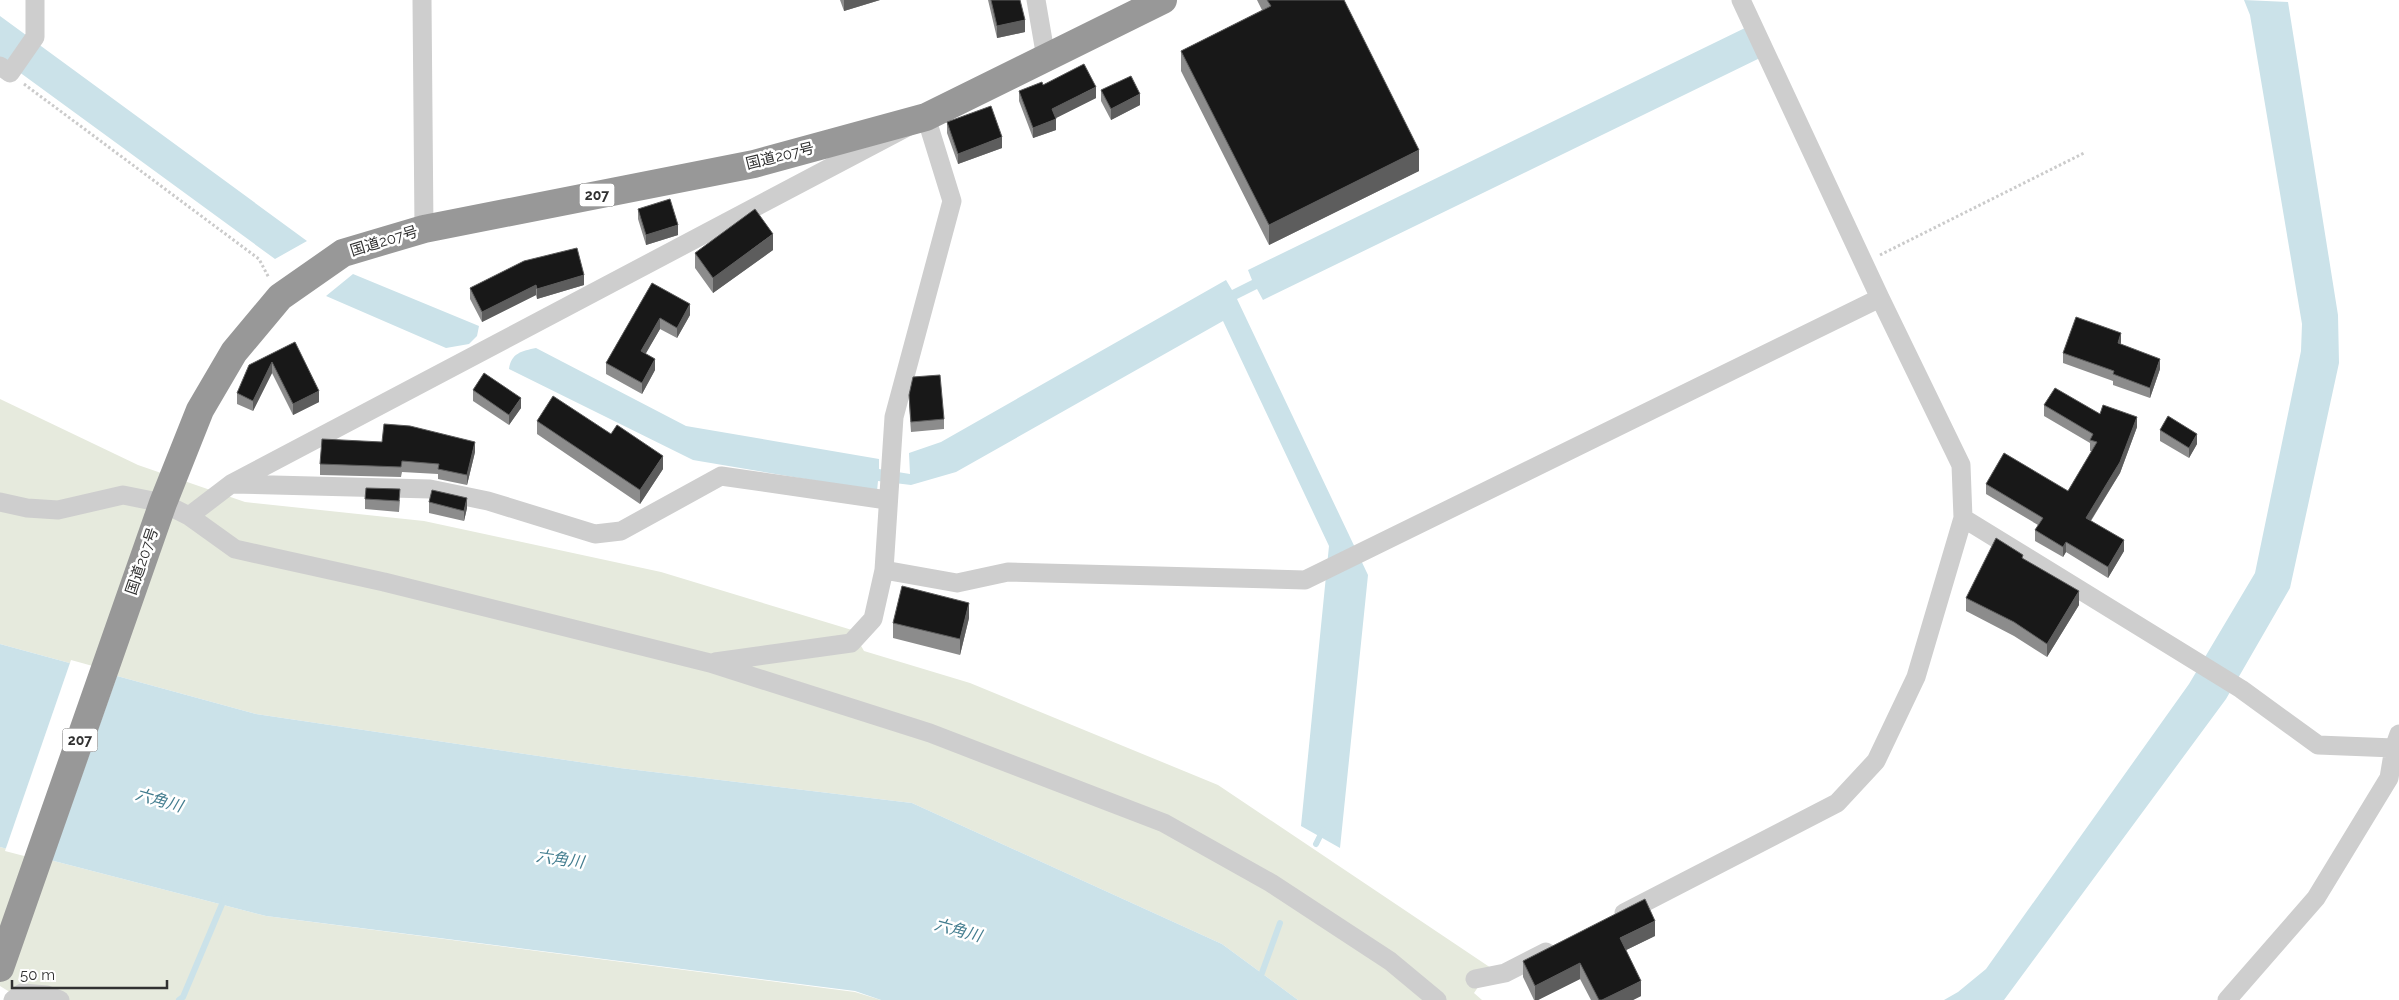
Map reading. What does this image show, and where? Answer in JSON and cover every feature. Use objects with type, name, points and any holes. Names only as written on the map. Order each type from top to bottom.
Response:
[{"type":"highway","name":"国道207号","points":[[2,960],[158,515],[200,410],[234,352],[280,297],[343,253],[424,229],[754,164],[926,117],[1163,0]]},
{"type":"street","points":[[5,70],[35,37],[35,0]]},
{"type":"street","points":[[422,0],[424,229]]},
{"type":"street","points":[[1036,0],[1046,58]]},
{"type":"street","points":[[1612,919],[1837,803],[1876,761],[1916,677],[1963,518],[1961,465],[1880,298],[1741,0]]},
{"type":"street","points":[[189,516],[231,484],[926,117],[952,201],[894,417],[884,570],[873,619],[851,643],[710,663]]},
{"type":"street","points":[[884,570],[957,583],[1008,572],[1305,580],[1880,298]]},
{"type":"street","points":[[231,484],[430,489],[488,501],[595,534],[622,531],[721,476],[889,484]]},
{"type":"street","points":[[0,502],[58,510],[123,495],[158,515],[189,516],[235,549],[384,582],[710,663],[930,733],[1164,823],[1271,883],[1390,961],[1437,1000]]},
{"type":"street","points":[[1963,518],[2241,689],[2318,745],[2396,741],[2389,778],[2316,898],[2227,1000]]},
{"type":"street","points":[[1475,979],[1505,973],[1558,946]]},
{"type":"street","points":[[13,1000],[22,993],[47,995],[60,1000]]},
{"type":"path","points":[[5,70],[259,259],[280,297]]},
{"type":"path","points":[[1864,263],[2084,153]]},
{"type":"shaded area","points":[[0,399],[138,465],[245,502],[424,521],[661,572],[852,630],[864,651],[970,683],[1218,785],[1491,968],[1474,993],[1482,1000],[1298,1000],[1222,944],[912,803],[620,768],[256,714],[0,644]]},
{"type":"shaded area","points":[[0,847],[266,916],[855,992],[881,1000],[12,1000],[13,994],[0,986]]},
{"type":"water","points":[[2244,0],[2288,2],[2338,315],[2339,363],[2290,588],[2226,699],[2004,1000],[1944,1000],[1958,992],[1986,969],[2189,684],[2255,573],[2301,351],[2302,324],[2250,15]]},
{"type":"water","points":[[0,16],[307,241],[275,259],[0,58]]},
{"type":"water","points":[[1747,27],[1762,57],[1263,300],[1257,289],[1237,299],[1368,575],[1340,848],[1301,826],[1329,546],[1223,321],[956,472],[911,485],[878,481],[877,491],[693,460],[509,369],[515,356],[536,348],[686,426],[879,459],[879,469],[910,474],[909,453],[941,442],[1226,280],[1232,290],[1252,280],[1248,270]]},
{"type":"water","points":[[353,274],[479,326],[477,336],[469,344],[446,348],[326,296]]},
{"type":"water","name":"六角川","points":[[0,644],[256,714],[620,768],[912,803],[1222,944],[1298,1000],[881,1000],[855,991],[266,916],[0,847]]},
{"type":"pier","points":[[71,660],[118,673],[51,863],[5,851]]},
{"type":"building","points":[[991,0],[1020,0],[1025,20],[997,26]]},
{"type":"building","points":[[1267,0],[1344,0],[1419,150],[1269,225],[1181,51],[1271,6]]},
{"type":"building","points":[[1084,64],[1096,87],[1052,109],[1056,119],[1033,128],[1019,91],[1042,82],[1043,85]]},
{"type":"building","points":[[1131,76],[1140,94],[1111,109],[1101,90]]},
{"type":"building","points":[[991,106],[1002,137],[958,154],[947,122]]},
{"type":"building","points":[[670,199],[678,225],[646,235],[638,209]]},
{"type":"building","points":[[755,209],[773,234],[713,278],[695,253]]},
{"type":"building","points":[[577,248],[584,275],[537,289],[536,285],[482,312],[470,288],[524,261]]},
{"type":"building","points":[[652,283],[690,304],[677,328],[660,318],[641,351],[655,359],[642,383],[606,363]]},
{"type":"building","points":[[2076,317],[2121,333],[2118,343],[2160,359],[2150,388],[2113,374],[2114,371],[2063,353]]},
{"type":"building","points":[[295,342],[319,391],[293,404],[272,362],[253,401],[237,393],[249,365]]},
{"type":"building","points":[[484,373],[521,398],[509,415],[473,390]]},
{"type":"building","points":[[940,375],[944,419],[911,422],[909,395],[913,377]]},
{"type":"building","points":[[2055,388],[2100,414],[2103,405],[2137,417],[2120,462],[2086,518],[2124,540],[2108,567],[2066,542],[2063,547],[2035,530],[2043,518],[1986,484],[2004,453],[2068,491],[2097,442],[2090,440],[2093,434],[2044,405]]},
{"type":"building","points":[[553,396],[611,434],[617,425],[663,456],[640,490],[537,421]]},
{"type":"building","points":[[2168,416],[2197,434],[2189,448],[2160,430]]},
{"type":"building","points":[[384,424],[410,426],[475,442],[467,475],[438,469],[439,464],[402,461],[401,467],[320,464],[322,439],[382,442]]},
{"type":"building","points":[[366,488],[400,489],[399,501],[365,499]]},
{"type":"building","points":[[432,490],[467,498],[464,511],[429,502]]},
{"type":"building","points":[[1996,538],[2023,555],[2022,558],[2079,591],[2047,644],[2014,622],[1966,598]]},
{"type":"building","points":[[902,586],[969,603],[960,639],[893,623]]},
{"type":"building","points":[[1645,899],[1655,921],[1620,938],[1641,981],[1599,1000],[1580,963],[1535,986],[1523,961]]},
{"type":"waterway","points":[[1316,844],[1323,830]]},
{"type":"waterway","points":[[179,1000],[183,997],[225,897]]},
{"type":"waterway","points":[[1259,981],[1280,923]]}]
